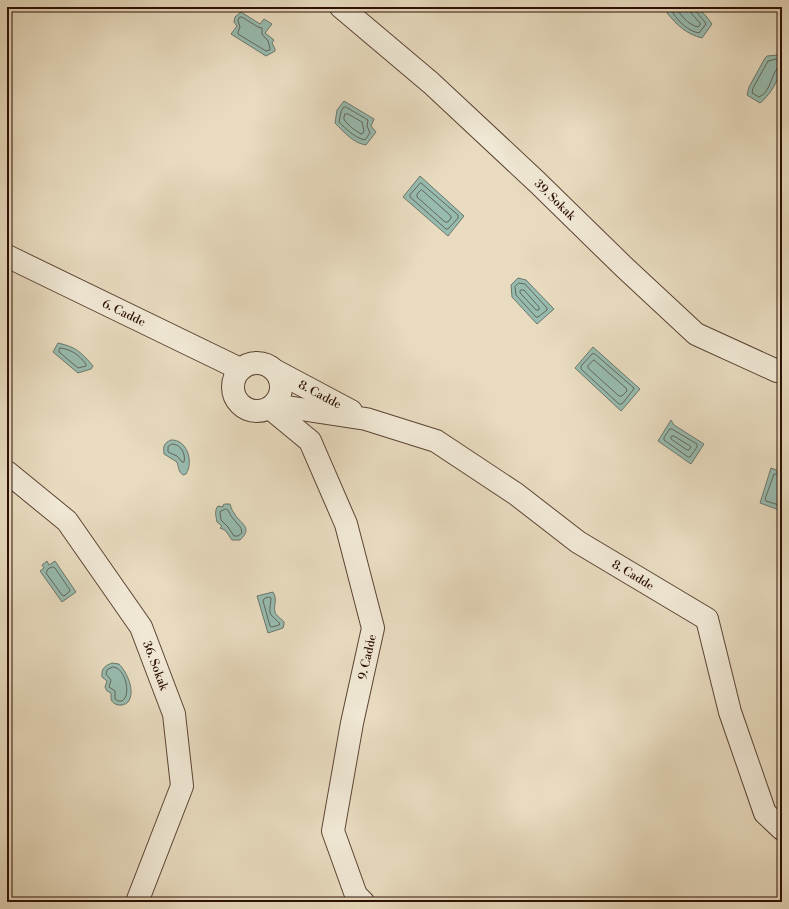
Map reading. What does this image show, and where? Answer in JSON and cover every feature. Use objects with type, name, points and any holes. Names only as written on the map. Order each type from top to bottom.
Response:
[{"type":"street","name":"39. Sokak","points":[[341,7],[431,83],[696,334],[777,372],[782,372]]},
{"type":"street","name":"6. Cadde","points":[[7,256],[240,369]]},
{"type":"street","points":[[258,363],[269,366],[274,370],[280,378],[281,387],[280,397],[272,406],[262,411],[254,412],[247,410],[240,405],[233,391],[233,383],[235,376],[240,369],[251,364],[258,363]]},
{"type":"street","name":"8. Cadde","points":[[274,370],[366,419]]},
{"type":"street","name":"8. Cadde","points":[[272,406],[366,419],[436,441],[516,494],[578,542],[707,619],[730,712],[765,813],[782,829]]},
{"type":"street","name":"9. Cadde","points":[[272,406],[310,441],[346,524],[373,628],[352,722],[333,831],[356,895],[363,902]]},
{"type":"street","name":"36. Sokak","points":[[7,472],[67,521],[141,627],[174,714],[182,786],[137,902]]},
{"type":"water","points":[[671,7],[697,7],[712,24],[702,38],[691,34],[678,25],[667,13]]},
{"type":"water","points":[[241,12],[260,24],[264,19],[272,24],[265,33],[274,40],[272,43],[275,51],[266,56],[231,34],[237,26],[234,22],[235,17]]},
{"type":"water","points":[[778,55],[781,60],[780,73],[769,94],[760,103],[747,95],[749,87],[765,58],[767,56]]},
{"type":"water","points":[[344,101],[374,119],[371,126],[376,132],[366,145],[353,140],[335,123],[337,110]]},
{"type":"water","points":[[420,176],[464,216],[448,236],[403,197]]},
{"type":"water","points":[[518,278],[526,280],[554,309],[537,324],[512,297],[511,285]]},
{"type":"water","points":[[58,343],[69,346],[78,351],[93,366],[91,369],[78,373],[53,352]]},
{"type":"water","points":[[593,347],[640,389],[621,411],[575,368]]},
{"type":"water","points":[[671,420],[674,425],[704,444],[691,464],[658,441]]},
{"type":"water","points":[[171,440],[181,443],[188,452],[189,463],[186,474],[183,475],[180,472],[177,462],[164,454],[164,445]]},
{"type":"water","points":[[771,468],[782,472],[782,511],[760,503]]},
{"type":"water","points":[[225,504],[230,504],[233,512],[246,529],[244,536],[240,540],[232,540],[225,530],[220,528],[222,526],[217,522],[216,510],[218,506],[223,507]]},
{"type":"water","points":[[47,561],[49,565],[55,561],[76,592],[62,602],[40,571],[44,568],[42,565]]},
{"type":"water","points":[[273,592],[275,598],[275,612],[284,622],[284,625],[283,628],[268,633],[257,596]]},
{"type":"water","points":[[112,663],[119,664],[130,682],[130,698],[124,705],[118,705],[112,701],[111,693],[107,691],[105,687],[107,681],[102,677],[102,671],[104,668]]}]
